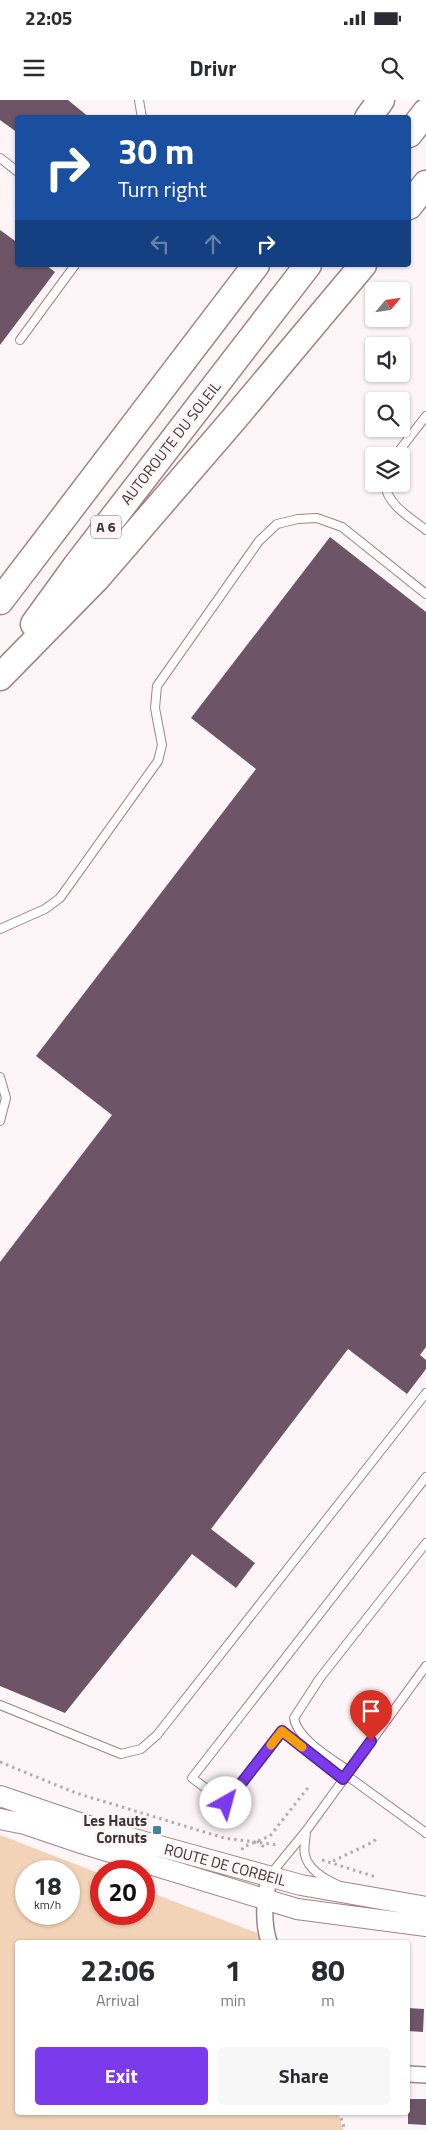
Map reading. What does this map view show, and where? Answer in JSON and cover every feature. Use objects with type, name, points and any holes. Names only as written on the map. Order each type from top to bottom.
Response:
[{"type":"highway","points":[[370,115],[381,100]]},
{"type":"highway","points":[[411,131],[426,112]]},
{"type":"highway","points":[[411,203],[426,184]]},
{"type":"highway","name":"A 6","points":[[0,601],[254,267]]},
{"type":"highway","name":"AUTOROUTE DU SOLEIL","points":[[0,671],[76,566],[306,267]]},
{"type":"highway","points":[[0,677],[97,578],[361,267]]},
{"type":"street","name":"ROUTE DE CORBEIL","points":[[0,1796],[94,1828],[269,1877],[300,1885],[426,1907]]},
{"type":"street","name":"ROUTE DE CORBEIL","points":[[0,1819],[25,1824],[297,1909],[426,1926]]},
{"type":"street","points":[[268,1940],[264,1928],[265,1899],[269,1877]]},
{"type":"street","points":[[410,2074],[426,2075]]},
{"type":"lane","points":[[139,100],[142,115]]},
{"type":"lane","points":[[0,158],[15,170]]},
{"type":"lane","points":[[20,340],[75,267]]},
{"type":"lane","points":[[402,447],[426,416]]},
{"type":"lane","points":[[387,492],[396,506],[426,530]]},
{"type":"lane","points":[[0,929],[45,909],[60,898],[158,761],[162,745],[155,708],[157,686],[259,541],[277,524],[298,519],[317,518],[342,527],[426,594]]},
{"type":"lane","points":[[0,1077],[6,1098],[0,1121]]},
{"type":"lane","points":[[0,1705],[121,1754],[141,1749],[157,1735],[426,1393]]},
{"type":"lane","points":[[426,1477],[192,1778],[226,1803],[282,1731],[426,1834]]},
{"type":"lane","points":[[346,1775],[303,1736],[295,1725],[294,1718],[320,1678],[426,1543]]},
{"type":"lane","points":[[269,1877],[306,1831],[426,1666]]},
{"type":"lane","points":[[306,1831],[305,1854],[314,1870],[333,1882],[378,1899]]},
{"type":"path","points":[[0,1762],[76,1793],[224,1838],[272,1843]]},
{"type":"path","points":[[240,1855],[243,1847],[270,1836],[310,1785]]},
{"type":"path","points":[[323,1865],[373,1842],[377,1838]]},
{"type":"path","points":[[256,1841],[266,1849]]},
{"type":"path","points":[[318,1859],[380,1878]]},
{"type":"path","points":[[340,2115],[345,2130]]},
{"type":"shaded area","points":[[0,1835],[65,1860],[15,1860],[15,1925],[80,1925],[80,1866],[90,1870],[90,1925],[155,1925],[155,1894],[260,1934],[262,1940],[15,1940],[15,2115],[339,2115],[343,2130],[0,2130]]},
{"type":"building","points":[[0,100],[68,100],[86,115],[15,115],[15,131],[0,120]]},
{"type":"building","points":[[0,230],[15,241],[15,267],[49,267],[55,272],[0,345]]},
{"type":"building","points":[[330,537],[426,612],[426,1347],[420,1355],[426,1360],[426,1369],[407,1394],[348,1349],[211,1529],[255,1563],[236,1588],[192,1554],[65,1713],[0,1686],[0,1262],[112,1115],[36,1056],[256,769],[191,718]]},
{"type":"building","points":[[410,2008],[424,2009],[423,2032],[410,2031]]},
{"type":"building","points":[[410,2099],[426,2099],[426,2125],[408,2124]]},
{"type":"slow traffic","points":[[271,1745],[282,1731],[302,1747]]},
{"type":"place","name":"Les Hauts Cornuts","points":[[157,1830]]},
{"type":"route","points":[[226,1803],[282,1731],[343,1779],[371,1741]]}]
